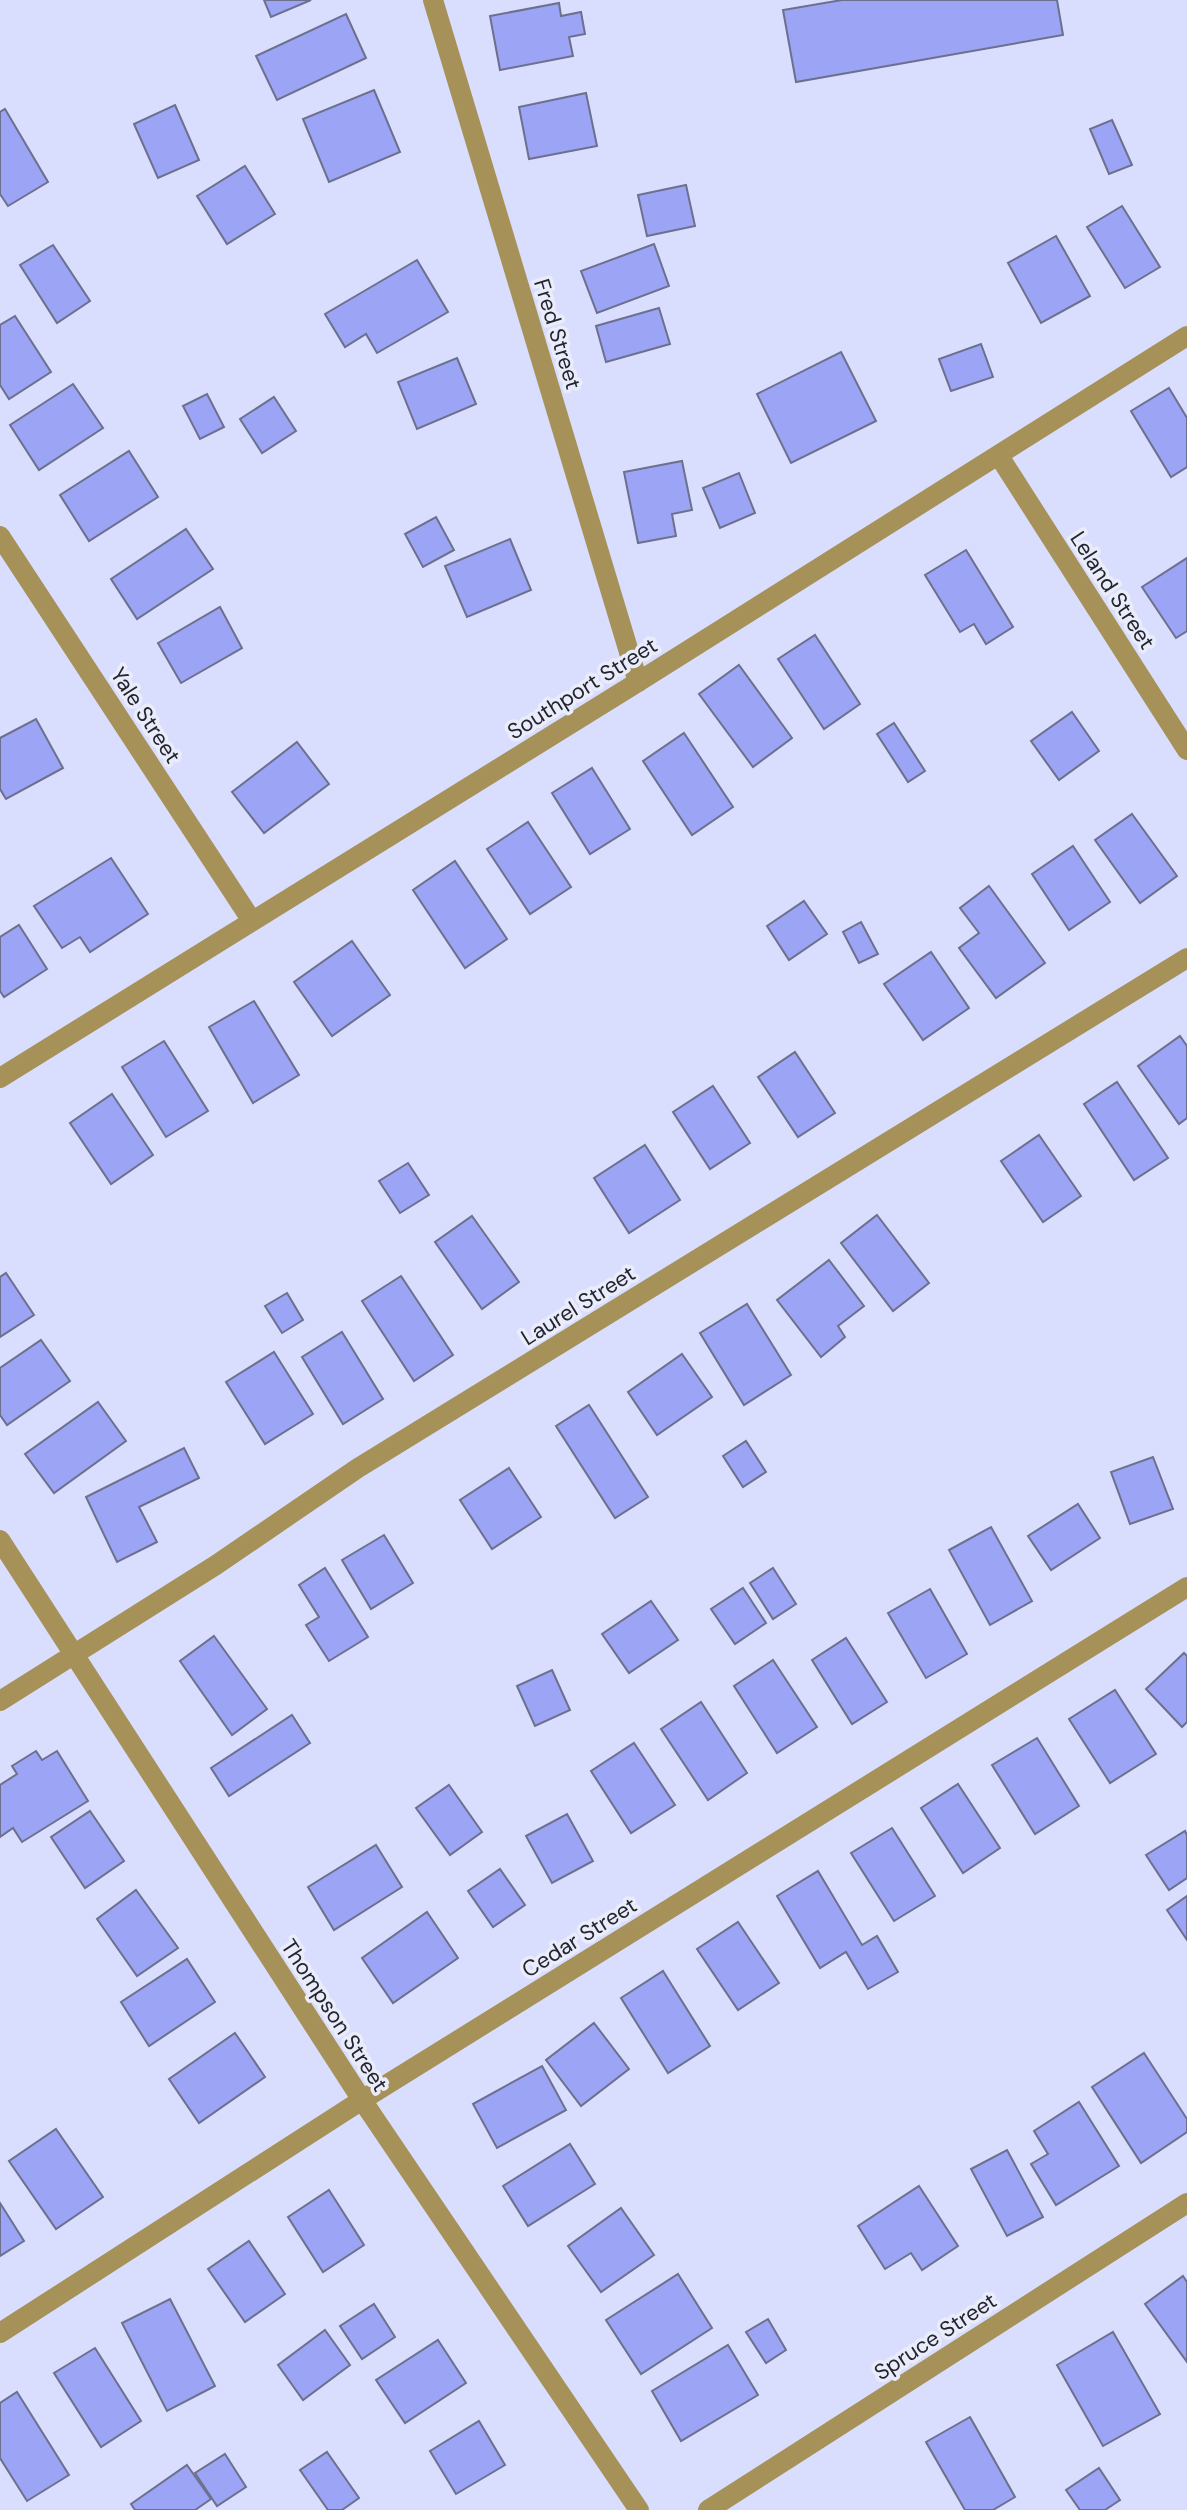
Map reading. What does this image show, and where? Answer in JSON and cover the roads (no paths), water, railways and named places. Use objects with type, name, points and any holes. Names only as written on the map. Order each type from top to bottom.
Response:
[{"type":"street","name":"Fred Street","points":[[433,0],[638,682]]},
{"type":"street","name":"Southport Street","points":[[0,1078],[1187,336]]},
{"type":"street","name":"Leland Street","points":[[999,456],[1187,750]]},
{"type":"street","name":"Yale Street","points":[[0,536],[252,921]]},
{"type":"street","name":"Laurel Street","points":[[0,1701],[216,1565],[358,1468],[1187,958]]},
{"type":"street","name":"Thompson Street","points":[[0,1540],[362,2100],[639,2510]]},
{"type":"street","name":"Cedar Street","points":[[0,2333],[362,2100],[1187,1587]]},
{"type":"street","name":"Spruce Street","points":[[708,2510],[1187,2203]]}]
